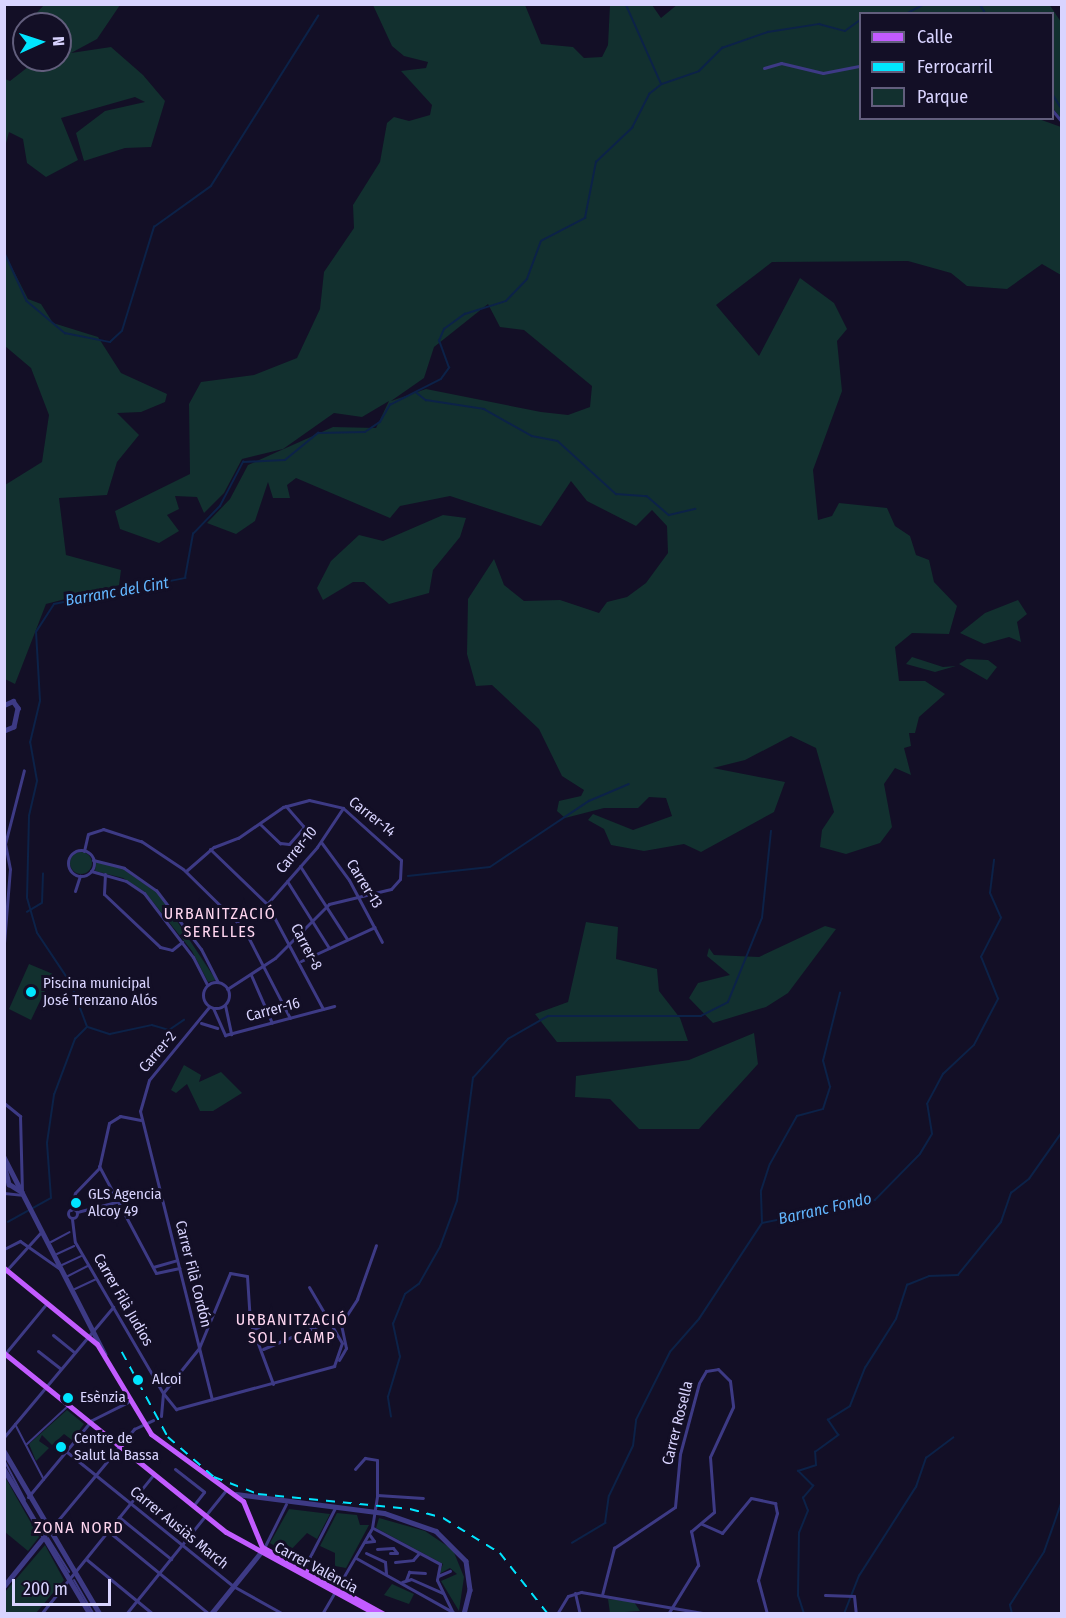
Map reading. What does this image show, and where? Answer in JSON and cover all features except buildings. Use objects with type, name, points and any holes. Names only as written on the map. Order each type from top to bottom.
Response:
[{"type":"main road","points":[[5,1270],[87,1335],[113,1373],[144,1427],[247,1507],[262,1550]]},
{"type":"main road","name":"Carrer València","points":[[5,1354],[205,1516],[245,1543],[303,1570],[376,1614]]},
{"type":"main road","name":"Carrer València","points":[[245,1543],[258,1535]]},
{"type":"main road","name":"Carrer València","points":[[262,1550],[384,1614]]},
{"type":"street","points":[[764,68],[781,63],[823,72],[859,66]]},
{"type":"street","points":[[4,705],[15,701],[18,708],[14,727],[4,731]]},
{"type":"street","points":[[4,943],[10,872],[5,846],[24,770]]},
{"type":"street","name":"Carrer-14","points":[[186,871],[210,849],[260,824],[285,806],[315,800],[342,808],[396,851],[402,865],[391,889],[329,904],[266,965],[227,989]]},
{"type":"street","points":[[260,824],[280,843],[289,844],[304,826],[285,806]]},
{"type":"street","name":"Carrer-10","points":[[267,904],[321,842],[342,808]]},
{"type":"street","points":[[80,876],[70,871],[68,860],[84,851],[88,834],[103,829],[148,844],[186,871],[225,906],[266,965],[290,1018]]},
{"type":"street","name":"Carrer-13","points":[[321,842],[360,897],[382,942]]},
{"type":"street","name":"Carrer-8","points":[[210,849],[267,904],[301,961],[323,1009]]},
{"type":"street","points":[[84,851],[93,860],[124,868],[156,890],[201,949],[218,982],[227,989],[225,1005],[231,1034]]},
{"type":"street","points":[[91,871],[93,860]]},
{"type":"street","points":[[300,866],[329,904],[347,939]]},
{"type":"street","points":[[75,891],[80,876],[91,871],[105,874],[144,893],[183,942],[207,986],[203,997],[211,1007],[219,1031]]},
{"type":"street","points":[[105,874],[104,894],[160,947],[172,950],[183,942]]},
{"type":"street","points":[[287,881],[313,918],[329,948]]},
{"type":"street","points":[[301,961],[375,927]]},
{"type":"street","points":[[251,975],[272,1023]]},
{"type":"street","points":[[207,986],[218,982]]},
{"type":"street","points":[[211,1007],[225,1005]]},
{"type":"street","name":"Carrer-16","points":[[200,1023],[231,1034],[334,1006]]},
{"type":"street","name":"Carrer-2","points":[[141,1120],[149,1080],[200,1023],[211,1007]]},
{"type":"street","points":[[4,1103],[20,1116],[16,1171],[8,1178]]},
{"type":"street","points":[[141,1120],[122,1116],[111,1121],[99,1166],[75,1193],[71,1210],[77,1212],[159,1191]]},
{"type":"street","name":"Carrer Filà Cordón","points":[[141,1120],[212,1399]]},
{"type":"street","points":[[4,1157],[16,1171],[23,1193],[40,1230],[93,1329],[113,1373]]},
{"type":"street","points":[[4,1164],[13,1186],[23,1193]]},
{"type":"street","points":[[99,1166],[155,1272],[179,1268]]},
{"type":"street","points":[[13,1186],[21,1184]]},
{"type":"street","points":[[4,1193],[23,1193]]},
{"type":"street","name":"Carrer Filà Judios","points":[[71,1210],[75,1242],[163,1391],[176,1409],[212,1399]]},
{"type":"street","points":[[72,1219],[77,1212]]},
{"type":"street","points":[[5,1270],[40,1230]]},
{"type":"street","points":[[51,1242],[70,1232]]},
{"type":"street","points":[[4,1249],[20,1241],[61,1267]]},
{"type":"street","points":[[212,1399],[334,1366],[346,1348],[341,1324],[360,1292],[375,1245]]},
{"type":"street","points":[[57,1254],[74,1246]]},
{"type":"street","points":[[61,1267],[81,1256]]},
{"type":"street","points":[[153,1267],[177,1260]]},
{"type":"street","points":[[68,1276],[88,1266]]},
{"type":"street","points":[[160,1416],[163,1391],[199,1348],[225,1291],[230,1273],[247,1276],[252,1330],[263,1349],[273,1384]]},
{"type":"street","points":[[75,1289],[96,1278]]},
{"type":"street","points":[[309,1287],[327,1322],[342,1343],[334,1366]]},
{"type":"street","points":[[5,1354],[47,1303]]},
{"type":"street","points":[[4,1437],[87,1335],[113,1307]]},
{"type":"street","points":[[252,1330],[285,1314]]},
{"type":"street","points":[[263,1349],[327,1322]]},
{"type":"street","points":[[52,1335],[73,1352]]},
{"type":"street","points":[[38,1351],[60,1368]]},
{"type":"street","name":"Carrer Rosella","points":[[602,1595],[614,1548],[675,1507],[680,1454],[699,1383],[706,1371],[718,1369],[730,1381],[734,1407],[711,1452],[715,1509],[702,1524]]},
{"type":"street","points":[[28,1497],[90,1423],[128,1402]]},
{"type":"street","points":[[26,1445],[69,1405]]},
{"type":"street","points":[[46,1531],[134,1429],[153,1420]]},
{"type":"street","points":[[15,1424],[44,1480]]},
{"type":"street","points":[[4,1451],[46,1531],[46,1538],[72,1572]]},
{"type":"street","name":"Carrer Ausiàs March","points":[[67,1452],[233,1586],[283,1614]]},
{"type":"street","points":[[322,1614],[338,1591],[375,1519],[377,1460],[365,1458],[355,1469]]},
{"type":"street","points":[[4,1460],[46,1531],[100,1614]]},
{"type":"street","points":[[4,1469],[94,1614]]},
{"type":"street","points":[[175,1469],[204,1492],[193,1506]]},
{"type":"street","points":[[42,1613],[71,1579],[72,1572],[86,1559],[154,1474]]},
{"type":"street","points":[[126,1614],[205,1516],[229,1491],[286,1504],[399,1516],[445,1535],[469,1569],[464,1614]]},
{"type":"street","points":[[377,1495],[423,1498]]},
{"type":"street","points":[[668,1614],[697,1568],[691,1531],[702,1524],[722,1533],[751,1498],[769,1498],[777,1508],[758,1580],[768,1614]]},
{"type":"street","points":[[108,1531],[210,1614],[262,1550],[286,1504]]},
{"type":"street","points":[[303,1570],[335,1508]]},
{"type":"street","points":[[119,1517],[171,1559]]},
{"type":"street","points":[[372,1528],[439,1563],[437,1576],[452,1611]]},
{"type":"street","points":[[365,1542],[374,1541],[369,1534]]},
{"type":"street","points":[[5,1583],[46,1538]]},
{"type":"street","points":[[390,1553],[397,1541]]},
{"type":"street","points":[[379,1547],[393,1548]]},
{"type":"street","points":[[366,1553],[385,1562],[387,1574]]},
{"type":"street","points":[[395,1562],[412,1560],[419,1553]]},
{"type":"street","points":[[356,1558],[401,1582],[445,1596]]},
{"type":"street","points":[[86,1559],[153,1614]]},
{"type":"street","points":[[437,1576],[450,1571]]},
{"type":"street","points":[[406,1583],[409,1572],[425,1573]]},
{"type":"street","points":[[71,1579],[90,1614]]},
{"type":"street","points":[[406,1583],[456,1614]]},
{"type":"street","points":[[575,1593],[674,1604],[708,1614]]},
{"type":"street","points":[[557,1614],[575,1593]]},
{"type":"street","points":[[575,1593],[580,1614]]},
{"type":"street","points":[[825,1595],[854,1596],[856,1614]]},
{"type":"street","points":[[442,1604],[445,1596]]},
{"type":"green space","points":[[678,4],[1049,4],[1061,22],[1061,119],[1054,109],[1054,12],[859,12],[859,120],[1042,120],[1061,127],[1061,275],[1042,264],[1007,289],[967,286],[951,273],[908,261],[772,262],[716,305],[759,356],[800,278],[834,303],[847,329],[837,341],[842,391],[813,470],[818,520],[832,516],[839,503],[887,508],[895,526],[910,536],[916,555],[929,560],[934,582],[957,606],[949,634],[912,633],[895,647],[899,681],[925,681],[945,694],[919,717],[915,733],[909,733],[911,746],[904,748],[911,775],[895,768],[884,784],[892,827],[880,843],[846,854],[820,847],[822,830],[834,812],[816,748],[791,736],[745,760],[713,768],[785,782],[774,812],[701,852],[684,844],[644,851],[611,845],[604,829],[588,820],[593,814],[633,830],[672,816],[666,798],[649,797],[638,808],[604,808],[565,818],[557,811],[559,801],[581,796],[584,790],[562,776],[539,729],[492,685],[476,686],[467,654],[468,599],[494,559],[504,585],[524,601],[560,600],[599,613],[607,602],[627,597],[646,583],[668,553],[667,526],[652,510],[636,526],[587,501],[571,481],[541,526],[450,496],[400,506],[390,518],[296,478],[287,485],[290,498],[273,498],[268,482],[255,521],[236,534],[207,523],[230,499],[248,465],[333,427],[376,428],[389,401],[362,417],[334,413],[283,449],[242,459],[224,493],[204,513],[197,497],[175,496],[179,509],[167,515],[179,531],[159,543],[120,529],[115,511],[190,474],[189,404],[201,382],[254,375],[297,358],[320,309],[324,272],[354,228],[353,205],[380,162],[387,123],[394,117],[409,121],[430,115],[432,105],[401,71],[426,68],[428,62],[404,56],[392,46],[373,5],[525,5],[541,44],[573,47],[584,58],[602,57],[608,45],[610,5],[652,5],[661,18]],"holes":[[[488,304],[500,327],[524,330],[592,386],[590,407],[568,415],[541,412],[426,389],[391,401],[424,378],[434,347]]]},
{"type":"green space","points":[[44,5],[120,5],[97,39],[72,52],[72,12],[37,12]]},
{"type":"green space","points":[[111,47],[143,75],[165,101],[151,147],[125,148],[84,161],[76,133],[105,111],[145,102],[135,97],[61,118],[78,160],[46,177],[27,163],[23,139],[9,132],[5,147],[5,79],[10,81],[22,72],[72,72],[72,53]]},
{"type":"green space","points":[[5,254],[28,299],[41,304],[53,323],[98,337],[121,373],[167,394],[165,402],[141,412],[117,413],[139,435],[117,462],[107,495],[59,498],[66,555],[121,570],[119,585],[46,604],[15,684],[5,679],[5,485],[42,462],[49,415],[31,368],[5,346]]},
{"type":"green space","points":[[443,515],[466,518],[460,537],[433,570],[429,593],[389,604],[364,582],[353,582],[323,600],[317,588],[331,561],[359,535],[383,541]]},
{"type":"green space","points":[[1018,600],[1027,614],[1017,622],[1021,642],[1009,637],[984,644],[960,633],[985,613]]},
{"type":"green space","points":[[912,657],[943,667],[956,666],[935,672],[906,664]]},
{"type":"green space","points":[[967,659],[988,660],[997,667],[987,680],[959,664]]},
{"type":"green space","points":[[81,852],[89,855],[92,863],[89,871],[81,874],[73,871],[70,863],[73,855]]},
{"type":"green space","points":[[96,862],[123,869],[159,894],[216,980],[208,982],[192,951],[145,892],[123,878],[95,871]]},
{"type":"green space","points":[[586,922],[618,927],[616,959],[657,969],[659,991],[680,1018],[688,1041],[557,1042],[535,1014],[568,1002]]},
{"type":"green space","points":[[825,926],[836,929],[788,993],[766,1007],[713,1023],[689,998],[698,983],[730,975],[707,956],[709,948],[714,955],[759,957]]},
{"type":"green space","name":"Piscina municipal José Trenzano Alós","points":[[29,964],[53,974],[31,1020],[9,1009]]},
{"type":"green space","points":[[754,1033],[758,1064],[699,1129],[639,1129],[610,1099],[575,1097],[576,1076],[689,1060]]},
{"type":"green space","points":[[184,1065],[201,1075],[199,1082],[221,1072],[242,1093],[213,1111],[200,1111],[187,1084],[176,1093],[171,1090]]},
{"type":"green space","points":[[67,1410],[84,1424],[72,1440],[64,1434],[52,1445],[42,1435],[39,1441],[49,1448],[36,1461],[29,1444]]},
{"type":"green space","points":[[5,1477],[39,1537],[28,1551],[5,1532]]},
{"type":"green space","points":[[289,1509],[330,1514],[317,1539],[307,1533],[287,1554],[270,1543]]},
{"type":"green space","points":[[337,1513],[357,1515],[360,1525],[369,1525],[346,1568],[335,1566],[335,1553],[320,1546]]},
{"type":"green space","points":[[379,1518],[425,1531],[453,1550],[464,1577],[459,1611],[441,1581],[457,1574],[450,1568],[439,1574],[443,1564],[376,1528]]},
{"type":"green space","points":[[45,1545],[64,1580],[36,1613],[5,1613],[5,1592]]},
{"type":"green space","points":[[392,1584],[414,1594],[409,1604],[384,1595]]},
{"type":"green space","points":[[608,1599],[634,1602],[640,1611],[610,1613]]},
{"type":"waterway","points":[[626,4],[661,83]]},
{"type":"waterway","points":[[910,12],[925,4]]},
{"type":"waterway","points":[[980,4],[985,12]]},
{"type":"waterway","points":[[4,251],[27,301],[65,333],[110,342],[122,331],[154,227],[211,186],[318,16]]},
{"type":"waterway","name":"Barranc del Cint","points":[[87,1027],[71,984],[37,933],[27,898],[29,816],[37,781],[30,743],[40,701],[36,632],[54,604],[185,578],[193,534],[220,506],[243,462],[285,460],[318,433],[365,432],[380,422],[390,405],[441,379],[449,368],[439,341],[444,329],[465,314],[506,301],[527,279],[541,241],[585,218],[596,162],[632,128],[649,94],[662,84],[699,71],[722,48],[768,32],[819,24],[845,31],[859,21]]},
{"type":"waterway","points":[[1054,96],[1062,109]]},
{"type":"waterway","points":[[416,392],[426,400],[484,409],[532,436],[558,441],[616,494],[647,496],[669,515],[695,509]]},
{"type":"waterway","points":[[408,876],[490,867],[589,801],[629,784]]},
{"type":"waterway","points":[[391,1417],[388,1397],[400,1357],[393,1324],[405,1294],[419,1284],[440,1247],[457,1201],[473,1078],[508,1039],[548,1016],[701,1016],[728,1002],[762,918],[771,831]]},
{"type":"waterway","name":"Barranc Fondo","points":[[572,1543],[605,1523],[609,1496],[633,1446],[636,1420],[670,1352],[699,1319],[762,1223],[875,1200],[920,1154],[932,1134],[927,1104],[943,1074],[974,1045],[998,999],[981,957],[1001,918],[990,893],[994,860]]},
{"type":"waterway","points":[[27,912],[42,903],[43,874]]},
{"type":"waterway","points":[[762,1223],[761,1191],[770,1164],[797,1116],[823,1109],[830,1087],[823,1061],[840,993]]},
{"type":"waterway","points":[[88,1027],[110,1034],[152,1025],[169,1030],[184,1020]]},
{"type":"waterway","points":[[8,1222],[51,1198],[47,1143],[54,1095],[75,1039],[87,1027]]},
{"type":"waterway","points":[[804,1614],[798,1596],[799,1533],[808,1511],[803,1498],[813,1486],[798,1471],[816,1465],[815,1452],[838,1435],[828,1420],[850,1406],[865,1368],[896,1319],[907,1285],[929,1276],[958,1275],[1001,1222],[1011,1193],[1029,1179],[1062,1132]]},
{"type":"waterway","points":[[844,1614],[859,1576],[916,1487],[926,1458],[953,1438]]},
{"type":"waterway","points":[[1012,1614],[1010,1605],[1044,1552],[1062,1501]]},
{"type":"railway","points":[[122,1352],[168,1437],[214,1477],[258,1494],[410,1509],[443,1518],[500,1553],[548,1614]]},
{"type":"place","name":"Piscina municipal José Trenzano Alós","points":[[31,992]]},
{"type":"place","name":"GLS Agencia Alcoy 49","points":[[76,1203]]},
{"type":"place","name":"Alcoi","points":[[138,1380]]},
{"type":"place","name":"Esènzia","points":[[68,1398]]},
{"type":"place","name":"Centre de Salut la Bassa","points":[[61,1447]]},
{"type":"district","name":"URBANITZACIÓ SERELLES","points":[[220,923]]},
{"type":"district","name":"URBANITZACIÓ SOL I CAMP","points":[[292,1329]]},
{"type":"district","name":"ZONA NORD","points":[[79,1528]]}]
